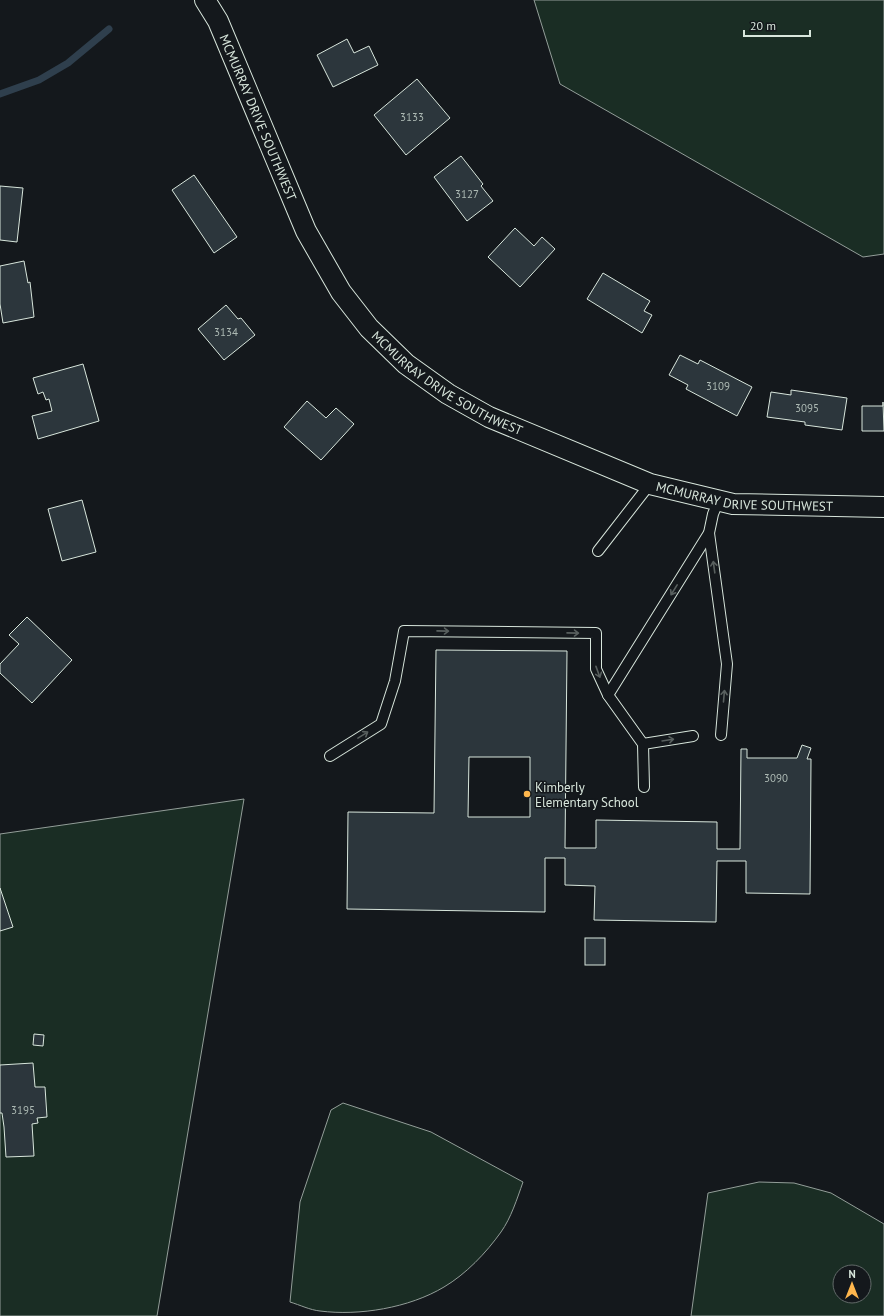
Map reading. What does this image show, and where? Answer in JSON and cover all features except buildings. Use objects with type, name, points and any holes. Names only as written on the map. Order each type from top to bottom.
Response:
[{"type":"street","name":"MCMURRAY DRIVE SOUTHWEST","points":[[205,0],[218,21],[306,231],[341,292],[369,328],[406,364],[448,394],[489,417],[650,484],[733,504],[884,507]]},
{"type":"lane","points":[[598,551],[650,484]]},
{"type":"lane","points":[[608,694],[709,533],[719,500]]},
{"type":"lane","points":[[709,533],[727,664],[721,735]]},
{"type":"lane","points":[[330,756],[381,724],[395,681],[404,631],[596,634],[596,669],[608,694],[643,744],[644,787]]},
{"type":"lane","points":[[643,744],[693,736]]},
{"type":"green space","points":[[534,0],[884,0],[884,254],[863,257],[560,84]]},
{"type":"green space","points":[[244,799],[157,1316],[0,1316],[0,834]]},
{"type":"green space","points":[[343,1103],[431,1132],[523,1182],[514,1208],[501,1232],[489,1248],[460,1276],[444,1287],[430,1294],[384,1309],[335,1312],[309,1309],[290,1302],[300,1202],[331,1110]]},
{"type":"green space","points":[[759,1182],[794,1183],[831,1193],[884,1224],[884,1316],[691,1316],[708,1193]]},
{"type":"waterway","points":[[0,94],[39,80],[68,63],[109,29]]},
{"type":"place","name":"Kimberly Elementary School","points":[[527,794]]}]
